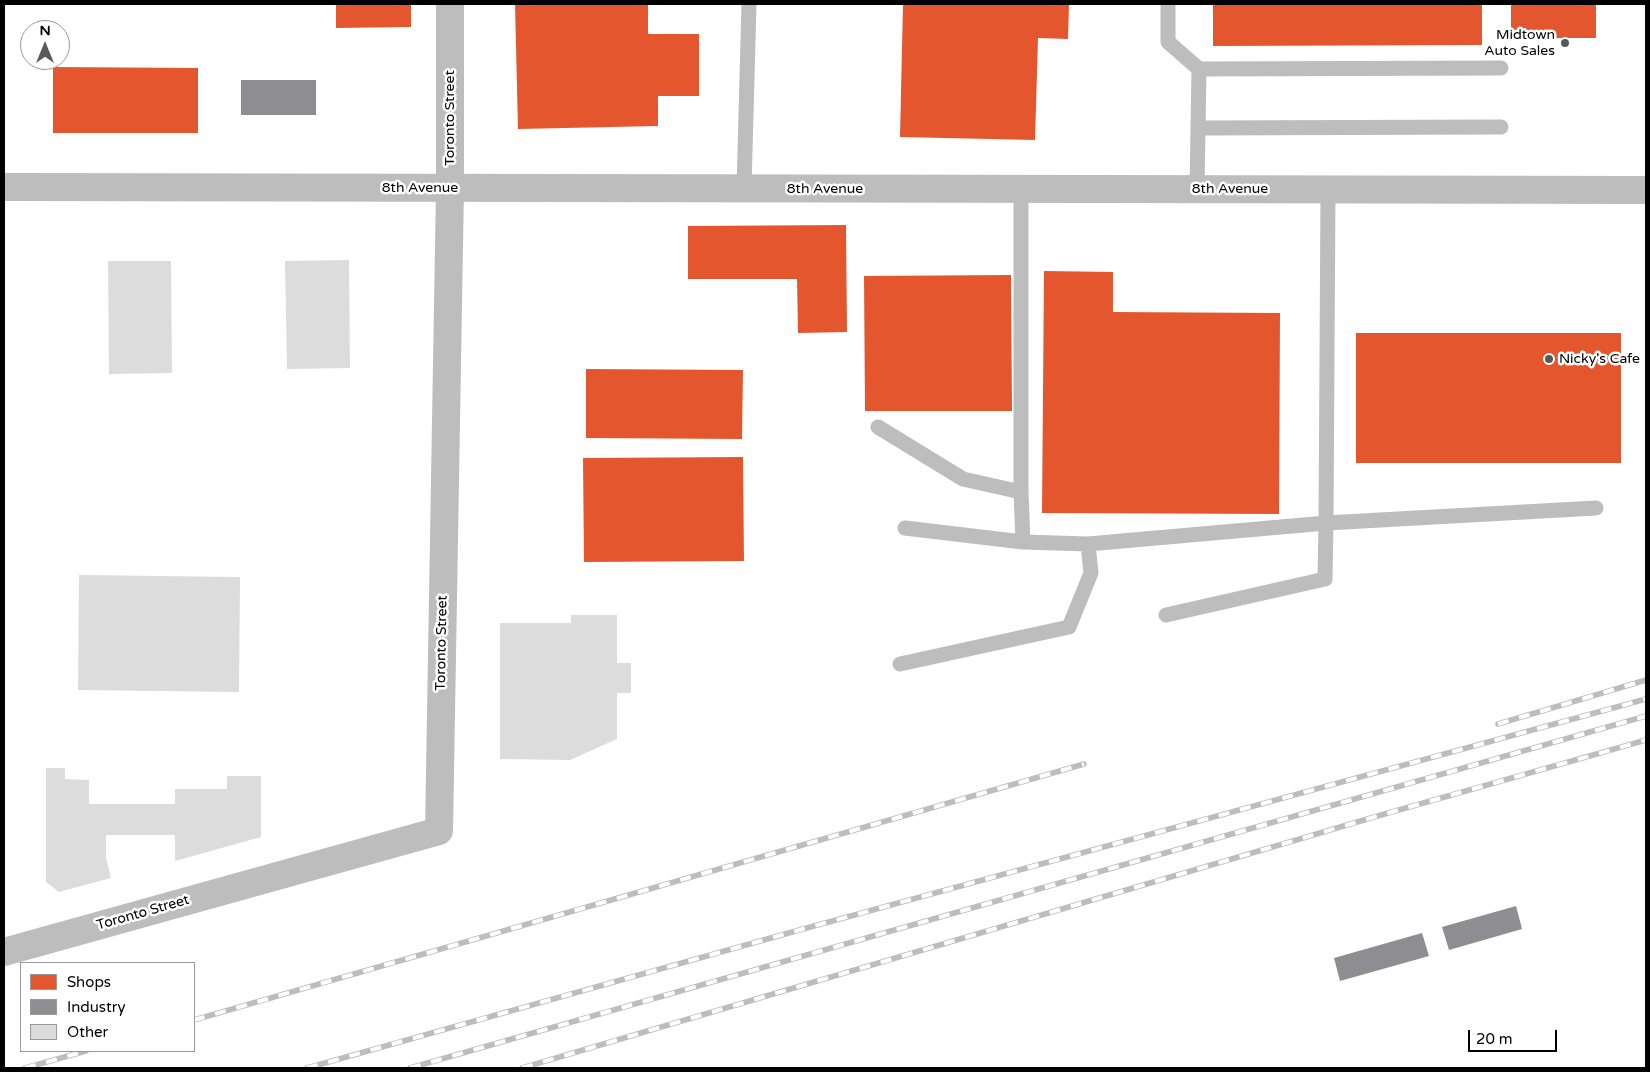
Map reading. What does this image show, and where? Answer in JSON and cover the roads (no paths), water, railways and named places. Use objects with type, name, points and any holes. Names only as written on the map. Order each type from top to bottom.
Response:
[{"type":"street","name":"Toronto Street","points":[[4,952],[439,831],[450,188],[450,4]]},
{"type":"street","name":"8th Avenue","points":[[4,187],[1646,190]]},
{"type":"lane","points":[[744,188],[750,4]]},
{"type":"lane","points":[[1168,4],[1168,42],[1199,69],[1501,68]]},
{"type":"lane","points":[[1197,189],[1199,69]]},
{"type":"lane","points":[[1198,128],[1501,127]]},
{"type":"lane","points":[[1021,189],[1021,492],[1023,542]]},
{"type":"lane","points":[[1166,615],[1325,579],[1328,190]]},
{"type":"lane","points":[[878,427],[963,479],[1021,492]]},
{"type":"lane","points":[[905,528],[1023,542],[1088,544],[1326,523],[1596,508]]},
{"type":"lane","points":[[900,664],[1069,627],[1091,573],[1088,544]]},
{"type":"railway","points":[[1498,724],[1646,680]]},
{"type":"railway","points":[[307,1068],[803,929],[1646,699]]},
{"type":"railway","points":[[410,1068],[1646,716]]},
{"type":"railway","points":[[522,1068],[1381,815],[1646,740]]},
{"type":"railway","points":[[195,1020],[1084,764]]},
{"type":"railway","points":[[25,1068],[82,1052]]},
{"type":"place","name":"Midtown Auto Sales","points":[[1565,43]]},
{"type":"place","name":"Nicky's Cafe","points":[[1549,359]]}]
